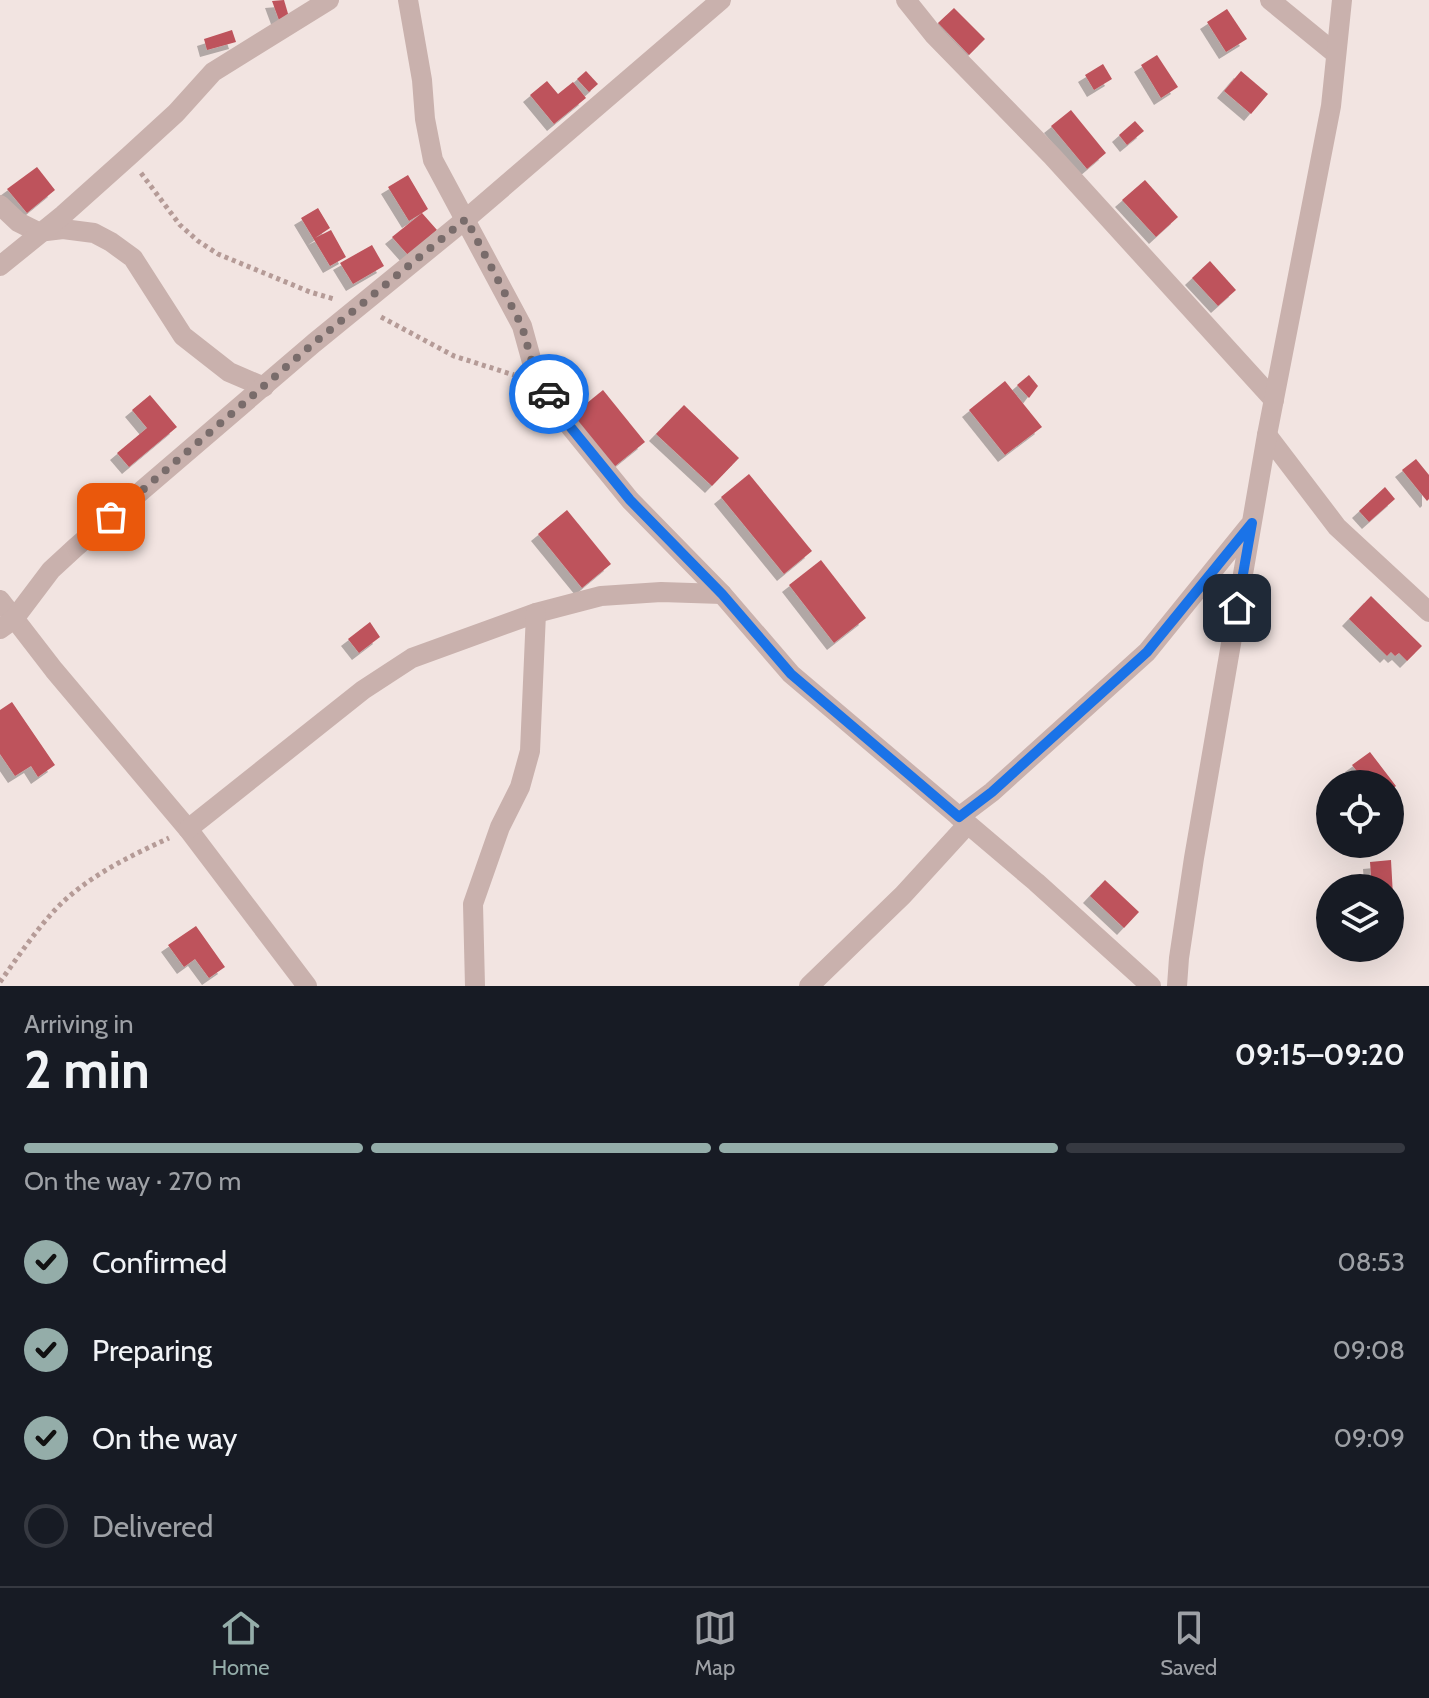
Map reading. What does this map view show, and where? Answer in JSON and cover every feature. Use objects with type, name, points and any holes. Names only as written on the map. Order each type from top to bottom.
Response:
[{"type":"street","points":[[0,266],[129,156],[176,113],[213,72],[329,0]]},
{"type":"street","points":[[408,0],[433,160],[522,326],[535,373],[568,424],[630,500],[722,594],[791,674],[1036,882],[1151,986]]},
{"type":"street","points":[[7,624],[51,570],[76,547],[721,0]]},
{"type":"street","points":[[906,0],[934,35],[1052,156],[1274,400]]},
{"type":"street","points":[[1270,0],[1336,54]]},
{"type":"street","points":[[1177,986],[1194,858],[1267,435],[1331,106],[1342,0]]},
{"type":"street","points":[[0,205],[18,222],[38,232],[63,229],[94,233],[111,242],[133,258],[183,336],[229,372],[264,387]]},
{"type":"street","points":[[1267,435],[1337,527],[1429,612]]},
{"type":"street","points":[[809,986],[903,895],[963,821],[992,792],[1147,652],[1252,523]]},
{"type":"street","points":[[188,829],[363,690],[412,658],[536,613],[601,596],[661,592],[722,594]]},
{"type":"street","points":[[0,600],[7,624],[54,670],[188,829],[307,986]]},
{"type":"street","points":[[475,986],[473,904],[495,839],[520,787],[530,751],[536,613]]},
{"type":"path","points":[[129,156],[180,225],[218,254],[244,262],[310,292],[359,306],[454,356],[518,376],[535,373]]},
{"type":"path","points":[[0,982],[54,911],[81,887],[127,858],[188,829]]},
{"type":"building","points":[[284,0],[289,17],[279,20],[272,1]]},
{"type":"building","points":[[954,8],[985,39],[969,55],[938,23]]},
{"type":"building","points":[[1227,9],[1247,39],[1226,52],[1207,22]]},
{"type":"building","points":[[232,30],[236,42],[207,50],[204,39]]},
{"type":"building","points":[[1157,55],[1178,87],[1161,98],[1141,65]]},
{"type":"building","points":[[1103,64],[1112,79],[1094,90],[1085,75]]},
{"type":"building","points":[[586,71],[598,84],[589,92],[577,79]]},
{"type":"building","points":[[1241,71],[1268,94],[1251,114],[1224,91]]},
{"type":"building","points":[[547,81],[558,94],[573,82],[586,98],[554,124],[530,95]]},
{"type":"building","points":[[1071,110],[1106,153],[1087,169],[1051,126]]},
{"type":"building","points":[[1135,121],[1144,131],[1127,145],[1119,135]]},
{"type":"building","points":[[37,167],[55,190],[27,213],[7,189]]},
{"type":"building","points":[[408,175],[428,209],[409,221],[388,187]]},
{"type":"building","points":[[1145,180],[1178,217],[1156,237],[1122,200]]},
{"type":"building","points":[[318,208],[330,228],[315,238],[331,230],[346,257],[330,266],[301,218]]},
{"type":"building","points":[[422,213],[437,230],[408,255],[392,237]]},
{"type":"building","points":[[372,245],[384,266],[353,284],[340,263]]},
{"type":"building","points":[[1210,261],[1236,290],[1218,306],[1192,278]]},
{"type":"building","points":[[1029,375],[1038,386],[1029,398],[1017,385]]},
{"type":"building","points":[[1005,381],[1042,427],[1005,455],[969,410]]},
{"type":"building","points":[[603,390],[645,442],[614,467],[571,416]]},
{"type":"building","points":[[150,395],[177,427],[129,467],[117,453],[147,428],[132,410]]},
{"type":"building","points":[[684,405],[739,458],[712,486],[656,434]]},
{"type":"building","points":[[1416,459],[1429,475],[1427,501],[1402,470]]},
{"type":"building","points":[[749,474],[812,551],[784,574],[721,497]]},
{"type":"building","points":[[1385,487],[1395,499],[1369,522],[1359,511]]},
{"type":"building","points":[[567,510],[611,564],[582,588],[538,534]]},
{"type":"building","points":[[821,560],[866,618],[834,643],[789,585]]},
{"type":"building","points":[[1371,596],[1422,646],[1407,661],[1399,653],[1395,656],[1391,652],[1387,656],[1349,619]]},
{"type":"building","points":[[370,622],[380,637],[359,653],[348,639]]},
{"type":"building","points":[[12,702],[55,765],[38,777],[31,766],[15,776],[0,754],[0,710]]},
{"type":"building","points":[[1370,752],[1384,770],[1356,770],[1352,765]]},
{"type":"building","points":[[1391,860],[1392,874],[1371,874],[1370,862]]},
{"type":"building","points":[[1105,880],[1139,912],[1124,928],[1090,896]]},
{"type":"building","points":[[196,926],[225,967],[209,978],[195,959],[184,967],[168,945]]},
{"type":"way so far","points":[[111,517],[314,343],[466,219],[522,326],[535,373],[549,394]]},
{"type":"route","points":[[549,394],[568,424],[630,500],[722,594],[791,674],[959,817],[992,792],[1147,652],[1252,523],[1237,608]]}]
